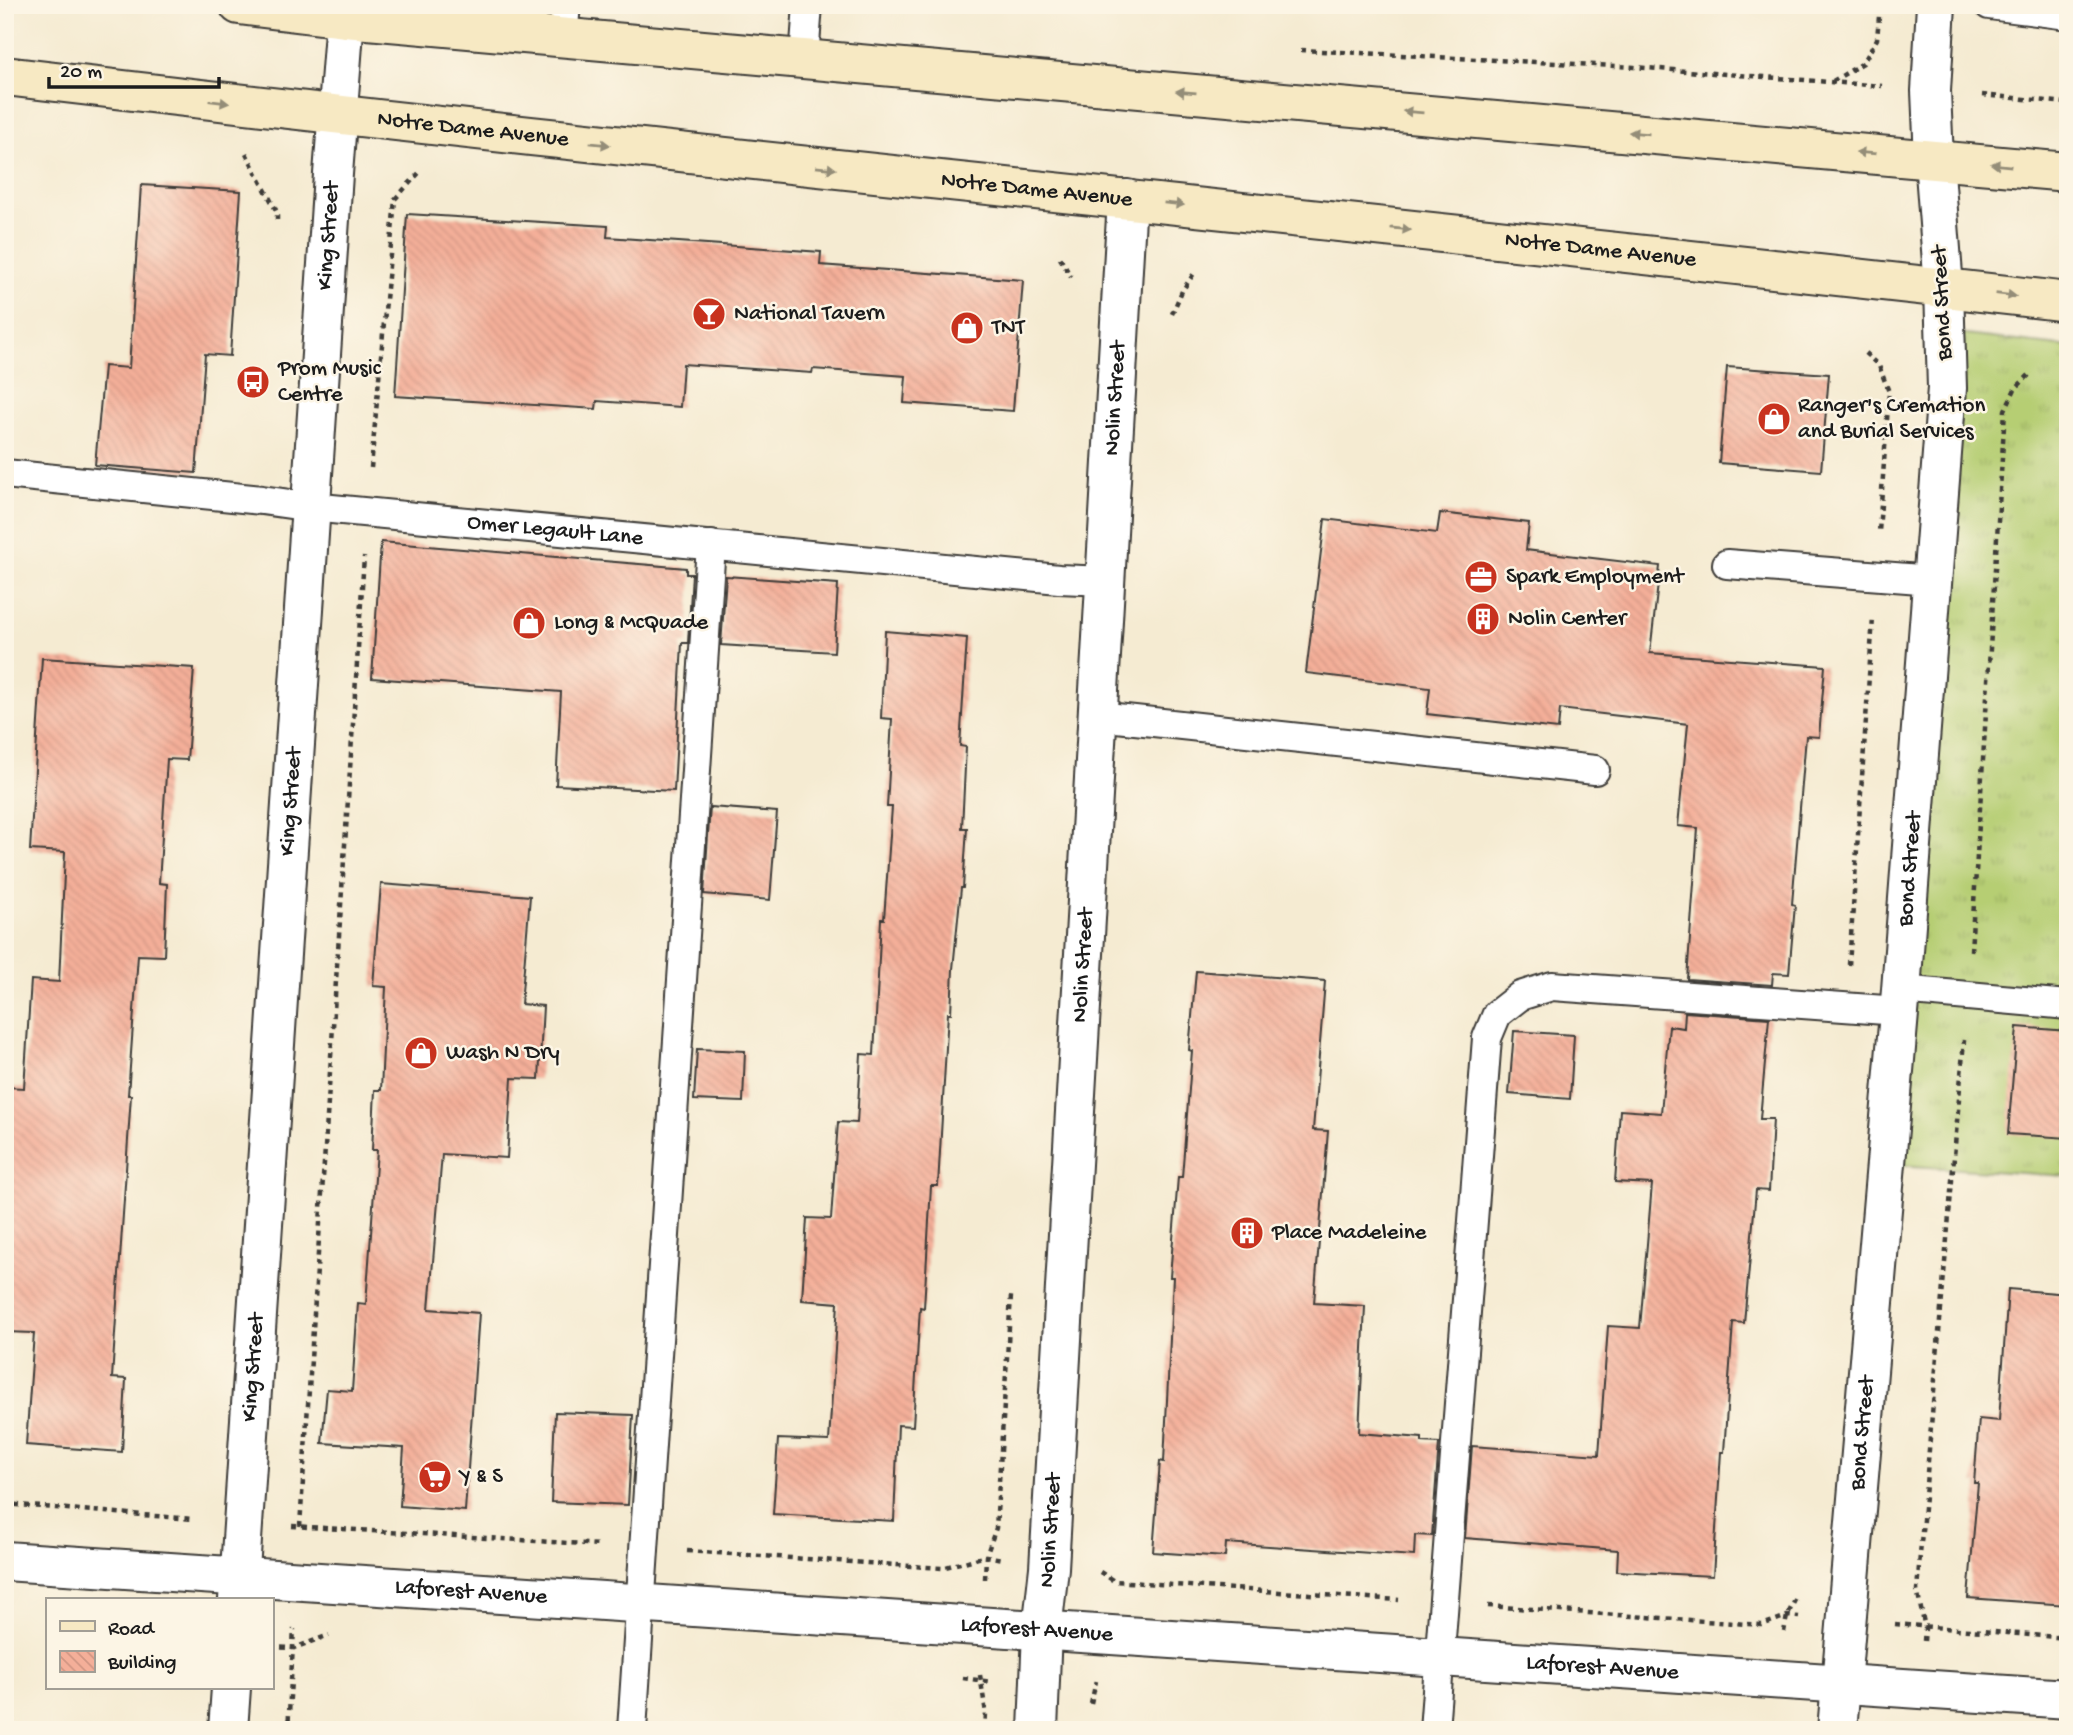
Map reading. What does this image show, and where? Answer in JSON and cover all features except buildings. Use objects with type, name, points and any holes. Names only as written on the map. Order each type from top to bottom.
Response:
[{"type":"main road","points":[[239,5],[564,21],[804,58],[2068,172]]},
{"type":"main road","name":"Notre Dame Avenue","points":[[5,76],[337,116],[2068,302]]},
{"type":"street","name":"Bond Street","points":[[1838,1730],[1900,1000],[1947,388],[1944,288],[1931,91],[1936,5]]},
{"type":"street","name":"King Street","points":[[239,1588],[346,11]]},
{"type":"street","name":"Nolin Street","points":[[1038,1730],[1127,199]]},
{"type":"street","name":"Laforest Avenue","points":[[5,1561],[184,1572],[239,1588],[295,1581],[2068,1699]]},
{"type":"street","points":[[228,1730],[231,1690]]},
{"type":"lane","points":[[804,58],[808,5]]},
{"type":"lane","points":[[1989,5],[2068,15]]},
{"type":"lane","name":"Omer Legault Lane","points":[[5,474],[311,507],[1059,579],[1106,581]]},
{"type":"lane","points":[[632,1730],[711,545]]},
{"type":"lane","points":[[1727,564],[1933,580]]},
{"type":"lane","points":[[1098,716],[1595,770]]},
{"type":"lane","points":[[1434,1730],[1487,1038],[1497,1014],[1520,996],[1552,986],[1900,1000],[1968,996],[2068,1005]]},
{"type":"path","points":[[1832,82],[1863,63],[1877,39],[1880,5]]},
{"type":"path","points":[[1301,50],[1634,67],[2068,103]]},
{"type":"path","points":[[249,105],[242,148],[277,212],[277,226]]},
{"type":"path","points":[[288,1730],[294,1648],[295,1581],[367,512],[395,199],[419,174],[422,125]]},
{"type":"path","points":[[1919,1690],[1925,1628],[1917,1590],[1968,996],[2005,410],[2015,389],[2030,374]]},
{"type":"path","points":[[184,1572],[191,1507]]},
{"type":"green space","points":[[1957,334],[2068,347],[2068,1176],[1882,1164]]},
{"type":"place","name":"National Tavern","points":[[709,314]]},
{"type":"place","name":"TNT","points":[[967,328]]},
{"type":"place","name":"Prom Music Centre","points":[[253,382]]},
{"type":"place","name":"Ranger's Cremation and Burial Services","points":[[1774,419]]},
{"type":"place","name":"Spark Employment","points":[[1481,577]]},
{"type":"place","name":"Nolin Center","points":[[1483,619]]},
{"type":"place","name":"Long & McQuade","points":[[529,623]]},
{"type":"place","name":"Wash N Dry","points":[[421,1053]]},
{"type":"place","name":"Place Madeleine","points":[[1247,1233]]},
{"type":"place","name":"Y & S","points":[[435,1477]]}]
